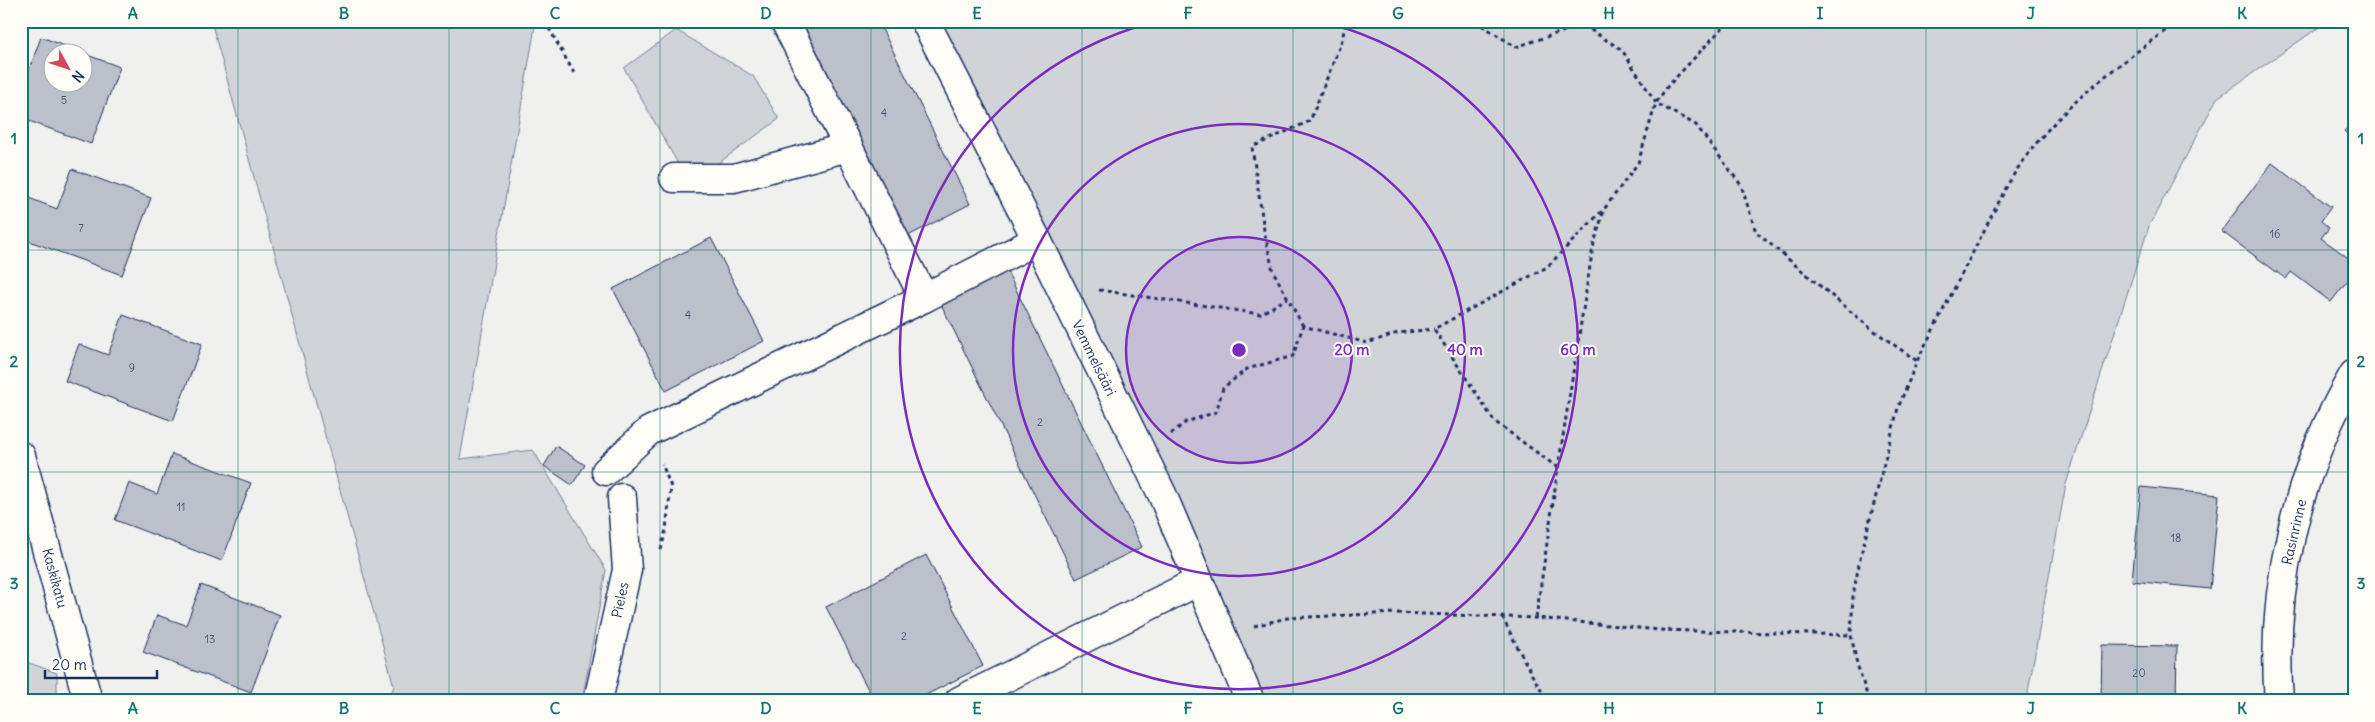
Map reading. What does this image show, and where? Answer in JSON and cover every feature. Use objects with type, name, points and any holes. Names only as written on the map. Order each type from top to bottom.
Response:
[{"type":"street","points":[[785,21],[924,298]]},
{"type":"street","name":"Vemmelsääri","points":[[925,21],[1037,240],[1162,494],[1250,701]]},
{"type":"street","points":[[674,178],[734,178],[848,147]]},
{"type":"street","points":[[606,471],[649,431],[924,298],[1037,240]]},
{"type":"street","name":"Rasinrinne","points":[[2279,701],[2278,634],[2286,562],[2301,499],[2320,442],[2342,394],[2354,374]]},
{"type":"street","name":"Kaskikatu","points":[[21,456],[88,701]]},
{"type":"street","name":"Pieles","points":[[598,701],[627,570],[622,498]]},
{"type":"street","points":[[959,701],[1199,581]]},
{"type":"path","points":[[545,21],[574,73]]},
{"type":"path","points":[[1143,456],[1186,422],[1216,412],[1223,388],[1247,369],[1293,356],[1303,326],[1273,271],[1264,230],[1252,147],[1310,121],[1342,40],[1346,21]]},
{"type":"path","points":[[1475,21],[1516,47],[1583,25],[1622,50],[1656,103],[1696,125],[1741,185],[1756,232],[1869,327],[1917,361]]},
{"type":"path","points":[[1303,326],[1367,343],[1398,333],[1434,329],[1547,267],[1605,208],[1638,164],[1656,103],[1667,87],[1729,21]]},
{"type":"path","points":[[1869,701],[1857,664],[1851,635],[1853,596],[1860,560],[1898,408],[1917,361],[2007,186],[2019,165],[2040,136],[2088,90],[2179,21]]},
{"type":"path","points":[[1536,618],[1593,247],[1605,208]]},
{"type":"path","points":[[1095,289],[1260,314],[1288,298]]},
{"type":"path","points":[[1434,329],[1494,421],[1558,468]]},
{"type":"path","points":[[1221,634],[1287,618],[1396,613],[1536,618],[1659,630],[1851,635]]},
{"type":"path","points":[[1502,617],[1546,700]]},
{"type":"shaded area","points":[[211,21],[536,21],[460,459],[533,450],[606,570],[582,701],[388,701],[394,686]]},
{"type":"shaded area","points":[[938,21],[2328,21],[2217,98],[2149,226],[2066,484],[2028,691],[2030,701],[1261,701]]},
{"type":"shaded area","points":[[676,30],[753,76],[779,119],[713,167],[681,169],[624,68]]},
{"type":"shaded area","points":[[21,660],[57,673],[57,701],[21,701]]},
{"type":"building","points":[[798,21],[878,21],[970,204],[906,237]]},
{"type":"building","points":[[41,37],[54,42],[42,42],[42,92],[92,92],[92,57],[120,67],[91,144],[21,118],[21,76],[26,78]]},
{"type":"building","points":[[2354,122],[2354,141],[2344,131]]},
{"type":"building","points":[[2272,163],[2331,207],[2321,221],[2329,228],[2321,238],[2354,262],[2354,272],[2331,302],[2291,272],[2286,279],[2221,231]]},
{"type":"building","points":[[72,169],[151,198],[122,275],[21,238],[21,218],[29,198],[57,209]]},
{"type":"building","points":[[711,238],[764,341],[666,391],[613,289]]},
{"type":"building","points":[[1004,265],[1142,547],[1076,579],[938,298]]},
{"type":"building","points":[[123,315],[202,344],[173,421],[65,381],[79,344],[108,355]]},
{"type":"building","points":[[556,446],[585,465],[572,485],[544,466]]},
{"type":"building","points":[[172,454],[251,483],[222,561],[115,520],[129,483],[157,494]]},
{"type":"building","points":[[2141,487],[2219,495],[2210,589],[2132,581]]},
{"type":"building","points":[[926,555],[983,666],[914,701],[874,701],[826,607]]},
{"type":"building","points":[[201,585],[280,615],[251,692],[143,652],[157,615],[186,625]]},
{"type":"building","points":[[2102,645],[2177,646],[2176,701],[2101,701]]}]
